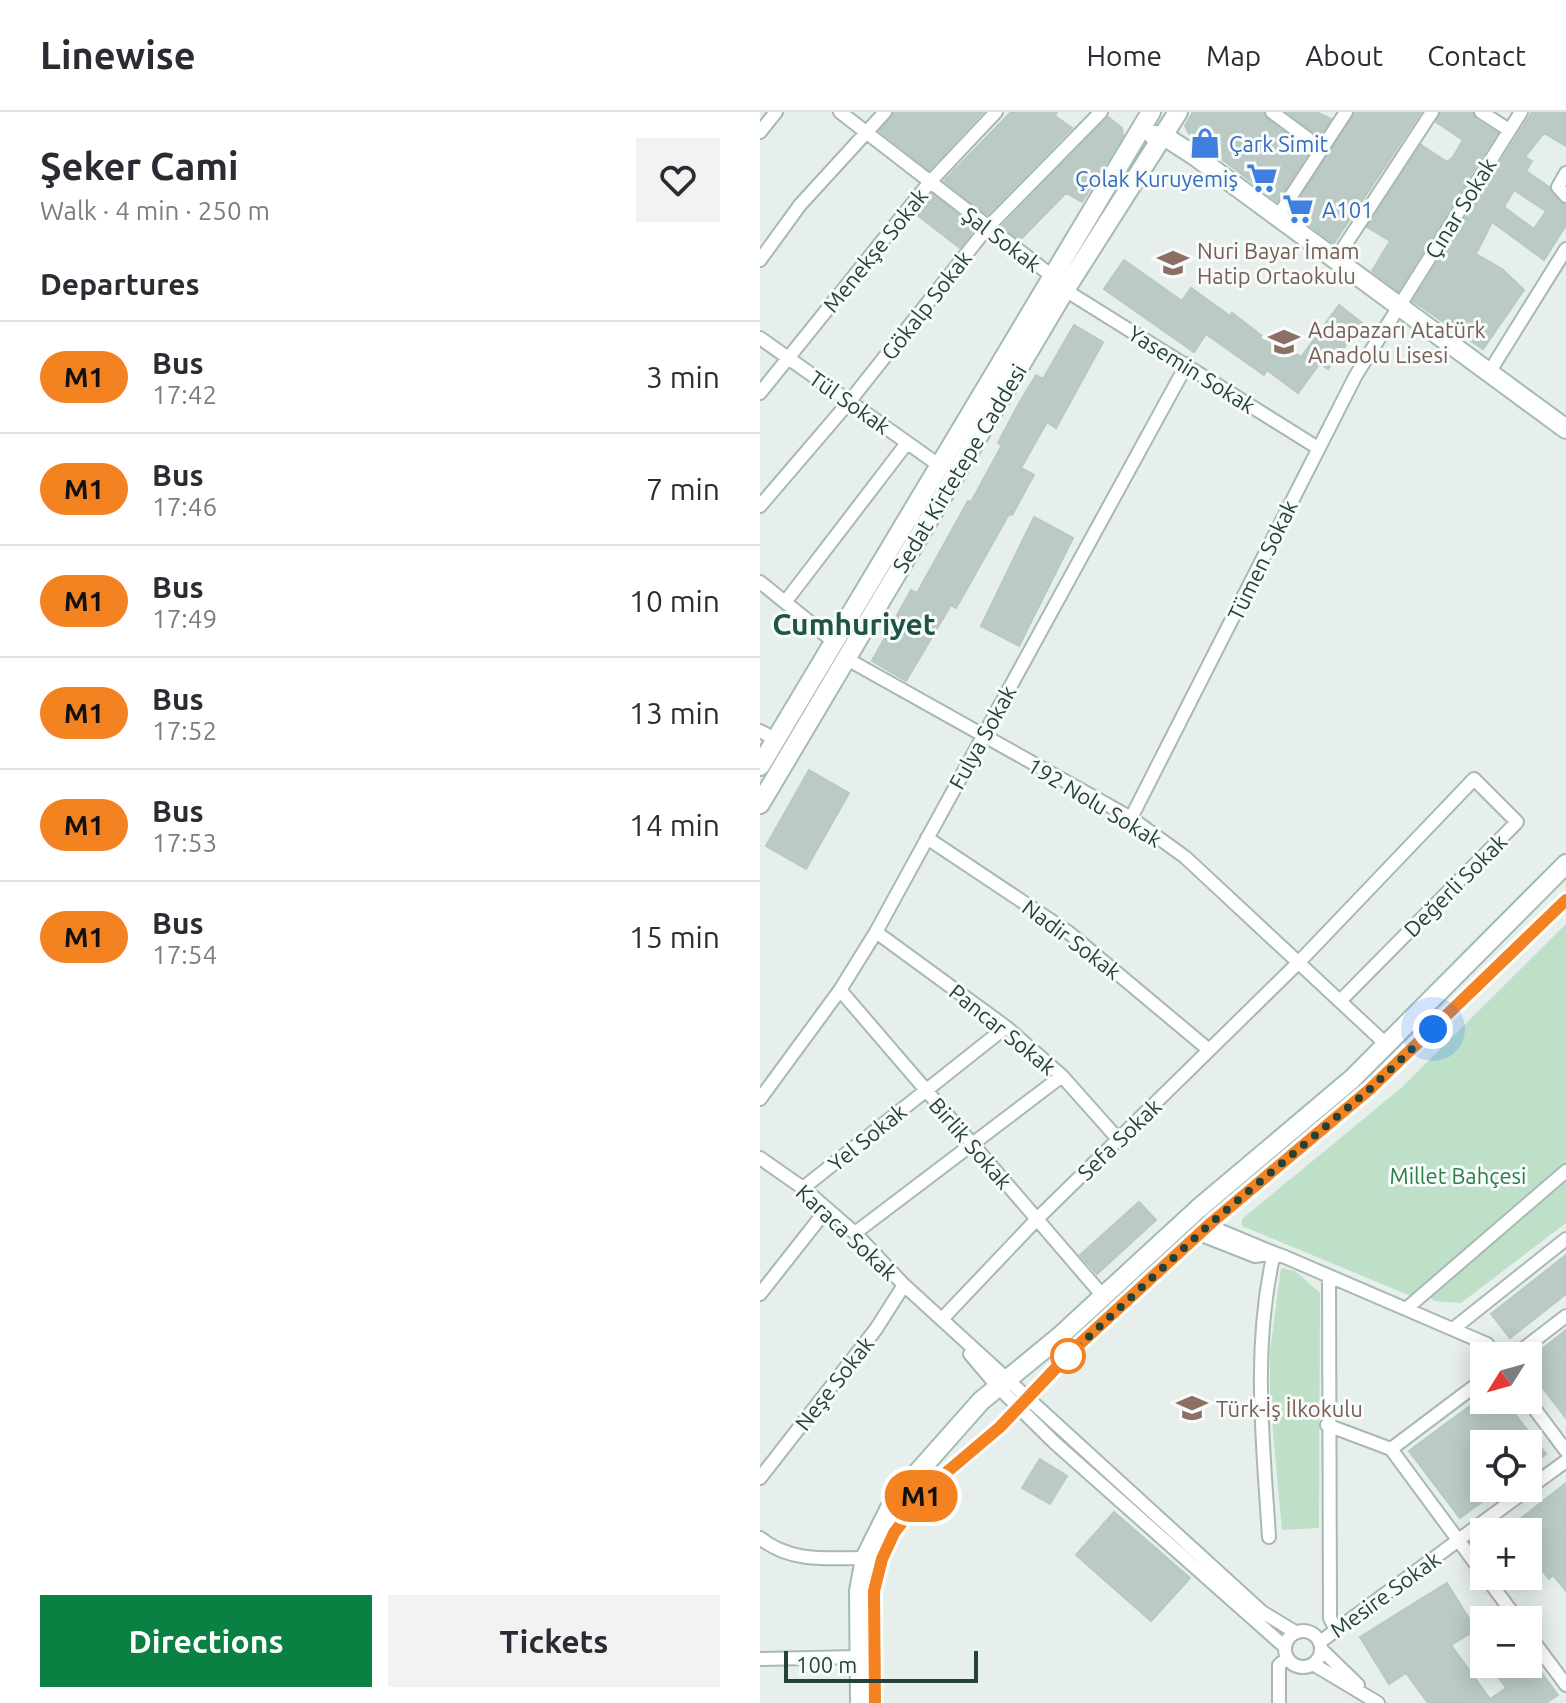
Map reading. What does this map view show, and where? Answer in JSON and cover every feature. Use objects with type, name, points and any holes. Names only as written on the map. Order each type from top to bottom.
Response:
[{"type":"main road","name":"Sedat Kirtetepe Caddesi","points":[[760,804],[1065,290],[1178,112]]},
{"type":"main road","name":"Sedat Kirtetepe Caddesi","points":[[760,766],[768,735],[833,641],[940,466],[1129,146],[1142,115]]},
{"type":"main road","points":[[1129,146],[1145,137],[1164,136],[1566,429]]},
{"type":"main road","points":[[860,1703],[859,1591],[865,1558],[895,1498],[1001,1382],[1059,1337],[1387,1045],[1566,864]]},
{"type":"street","points":[[760,132],[776,112]]},
{"type":"street","name":"Şal Sokak","points":[[840,112],[929,183],[990,224],[1052,276]]},
{"type":"street","points":[[760,260],[800,205],[885,112]]},
{"type":"street","name":"Menekşe Sokak","points":[[760,393],[929,183],[996,112]]},
{"type":"street","name":"Gökalp Sokak","points":[[760,506],[849,402],[990,224],[1101,112]]},
{"type":"street","points":[[1272,112],[1322,149]]},
{"type":"street","points":[[1276,219],[1346,112]]},
{"type":"street","points":[[1336,259],[1432,112]]},
{"type":"street","points":[[1481,112],[1509,130]]},
{"type":"street","name":"Çınar Sokak","points":[[1399,305],[1521,112]]},
{"type":"street","points":[[1566,173],[1558,187],[1566,196]]},
{"type":"street","points":[[1490,371],[1566,249]]},
{"type":"street","name":"Yasemin Sokak","points":[[1065,290],[1318,448]]},
{"type":"street","name":"Tümen Sokak","points":[[1131,818],[1356,375],[1399,305]]},
{"type":"street","name":"Tül Sokak","points":[[760,338],[940,466]]},
{"type":"street","name":"Fulya Sokak","points":[[760,1099],[840,990],[876,932],[1187,364]]},
{"type":"street","points":[[786,601],[907,443]]},
{"type":"street","points":[[760,582],[833,641]]},
{"type":"street","name":"192 Nolu Sokak","points":[[847,659],[1131,818],[1185,857],[1387,1045]]},
{"type":"street","name":"Değerli Sokak","points":[[1300,961],[1474,779],[1496,800],[1517,822],[1340,1001]]},
{"type":"street","name":"Nadir Sokak","points":[[927,838],[1068,932],[1209,1050]]},
{"type":"street","name":"Pancar Sokak","points":[[876,932],[1006,1027],[1062,1076],[1118,1139]]},
{"type":"street","name":"Sefa Sokak","points":[[942,1319],[1037,1219],[1300,961]]},
{"type":"street","name":"Birlik Sokak","points":[[840,990],[1103,1296]]},
{"type":"street","name":"Yel Sokak","points":[[803,1188],[1006,1027]]},
{"type":"street","points":[[855,1233],[1062,1076]]},
{"type":"street","name":"Karaca Sokak","points":[[760,1158],[803,1188],[855,1233],[931,1310]]},
{"type":"street","points":[[1406,1309],[1566,1171]]},
{"type":"street","points":[[760,1294],[827,1209]]},
{"type":"street","points":[[1211,1223],[1221,1231],[1482,1342]]},
{"type":"street","points":[[1199,1234],[1255,1256],[1274,1253]]},
{"type":"street","points":[[1453,1329],[1566,1239]]},
{"type":"street","points":[[1269,1537],[1258,1374],[1260,1335],[1274,1253]]},
{"type":"street","points":[[1329,1277],[1327,1425],[1330,1618],[1336,1630]]},
{"type":"street","name":"Neşe Sokak","points":[[760,1478],[876,1329],[904,1285]]},
{"type":"street","points":[[931,1310],[1001,1382]]},
{"type":"street","points":[[931,1310],[1023,1404],[1302,1667],[1313,1664],[1372,1701]]},
{"type":"street","points":[[1532,1342],[1566,1316]]},
{"type":"street","points":[[1391,1449],[1470,1390]]},
{"type":"street","points":[[1023,1404],[1262,1612],[1295,1632],[1307,1631],[1372,1701]]},
{"type":"street","points":[[1538,1414],[1566,1451]]},
{"type":"street","points":[[1327,1425],[1391,1449],[1470,1556]]},
{"type":"street","name":"Mesire Sokak","points":[[1320,1645],[1336,1630],[1566,1461]]},
{"type":"street","points":[[760,1538],[775,1550],[801,1558],[865,1558]]},
{"type":"street","points":[[1495,1590],[1507,1606]]},
{"type":"street","points":[[1279,1703],[1279,1665],[1295,1632]]},
{"type":"street","points":[[1313,1664],[1320,1645]]},
{"type":"street","points":[[1542,1653],[1566,1685]]},
{"type":"street","points":[[760,1659],[859,1657]]},
{"type":"lane","points":[[875,1703],[874,1591],[882,1559],[894,1533],[928,1488],[1023,1404],[1072,1351],[1211,1223],[1370,1089],[1566,900]]},
{"type":"green space","name":"Millet Bahçesi","points":[[1566,924],[1566,1223],[1461,1303],[1434,1301],[1421,1286],[1411,1296],[1242,1226],[1242,1219],[1401,1088]]},
{"type":"green space","points":[[1281,1268],[1295,1271],[1320,1293],[1319,1528],[1282,1530],[1270,1400],[1270,1351]]},
{"type":"building","points":[[894,112],[983,112],[929,170],[880,131]]},
{"type":"building","points":[[1011,112],[1057,112],[1055,116],[1072,128],[987,215],[944,181]]},
{"type":"building","points":[[1193,112],[1263,112],[1267,119],[1310,151],[1277,201],[1190,135],[1185,126]]},
{"type":"building","points":[[1287,112],[1316,112],[1331,119],[1320,136]]},
{"type":"building","points":[[1355,112],[1421,112],[1334,243],[1297,216],[1299,213],[1293,209]]},
{"type":"building","points":[[1441,112],[1472,112],[1476,120],[1497,133],[1398,291],[1372,271],[1390,241],[1367,227],[1421,145],[1447,162],[1453,157],[1463,140],[1436,122]]},
{"type":"building","points":[[1532,112],[1566,112],[1566,146],[1544,133],[1525,157],[1532,161],[1526,171],[1549,187],[1559,202],[1566,205],[1566,225],[1544,260],[1492,222],[1476,254],[1502,269],[1524,290],[1483,349],[1413,301]],"holes":[[[1514,190],[1546,211],[1534,229],[1504,207]]]},
{"type":"building","points":[[1108,117],[1122,128],[1123,136],[1082,202],[1066,193],[1020,240],[1002,226]]},
{"type":"building","points":[[932,194],[975,228],[960,248],[916,214]]},
{"type":"building","points":[[1124,260],[1182,301],[1191,288],[1230,316],[1232,313],[1278,348],[1281,343],[1301,357],[1339,305],[1362,323],[1328,369],[1320,363],[1298,393],[1267,370],[1264,375],[1206,334],[1194,352],[1104,289]]},
{"type":"building","points":[[1074,325],[1103,342],[1056,428],[1047,422],[1021,468],[1034,475],[1012,515],[1009,514],[956,608],[951,605],[906,681],[872,661],[911,590],[917,593],[968,501],[971,502],[1002,445],[998,443],[1036,375],[1043,379]]},
{"type":"building","points":[[1034,517],[1073,538],[1019,646],[981,626]]},
{"type":"building","points":[[809,770],[849,793],[806,869],[766,846]]},
{"type":"building","points":[[1139,1202],[1156,1220],[1097,1274],[1080,1255]]},
{"type":"building","points":[[1566,1255],[1566,1294],[1510,1338],[1491,1314]]},
{"type":"building","points":[[1566,1330],[1566,1418],[1542,1387],[1542,1349]]},
{"type":"building","points":[[1470,1406],[1470,1414],[1515,1414],[1527,1430],[1470,1430],[1470,1502],[1481,1502],[1460,1518],[1409,1451]]},
{"type":"building","points":[[1040,1459],[1067,1476],[1050,1504],[1022,1488]]},
{"type":"building","points":[[1566,1483],[1566,1591],[1553,1575],[1549,1579],[1542,1570],[1542,1518],[1521,1518]]},
{"type":"building","points":[[1114,1512],[1190,1578],[1151,1621],[1076,1555]]},
{"type":"building","points":[[1447,1583],[1470,1620],[1470,1634],[1451,1645],[1470,1671],[1470,1678],[1475,1678],[1490,1699],[1506,1688],[1499,1678],[1542,1678],[1542,1673],[1558,1695],[1546,1703],[1428,1703],[1406,1673],[1389,1684],[1360,1637]]},
{"type":"bus line","name":"M1","points":[[875,1703],[874,1591],[882,1559],[894,1533],[928,1488],[1000,1427],[1072,1351],[1211,1223],[1370,1089],[1566,900]]},
{"type":"place","name":"Çark Simit","points":[[1205,143]]},
{"type":"place","name":"Çolak Kuruyemiş","points":[[1262,178]]},
{"type":"place","name":"A101","points":[[1298,209]]},
{"type":"place","name":"Nuri Bayar İmam Hatip Ortaokulu","points":[[1173,263]]},
{"type":"place","name":"Adapazarı Atatürk Anadolu Lisesi","points":[[1284,342]]},
{"type":"place","name":"Türk-İş İlkokulu","points":[[1192,1408]]},
{"type":"district","name":"Cumhuriyet","points":[[854,624]]},
{"type":"route","points":[[1068,1356],[1211,1223],[1370,1089],[1433,1029]]}]
